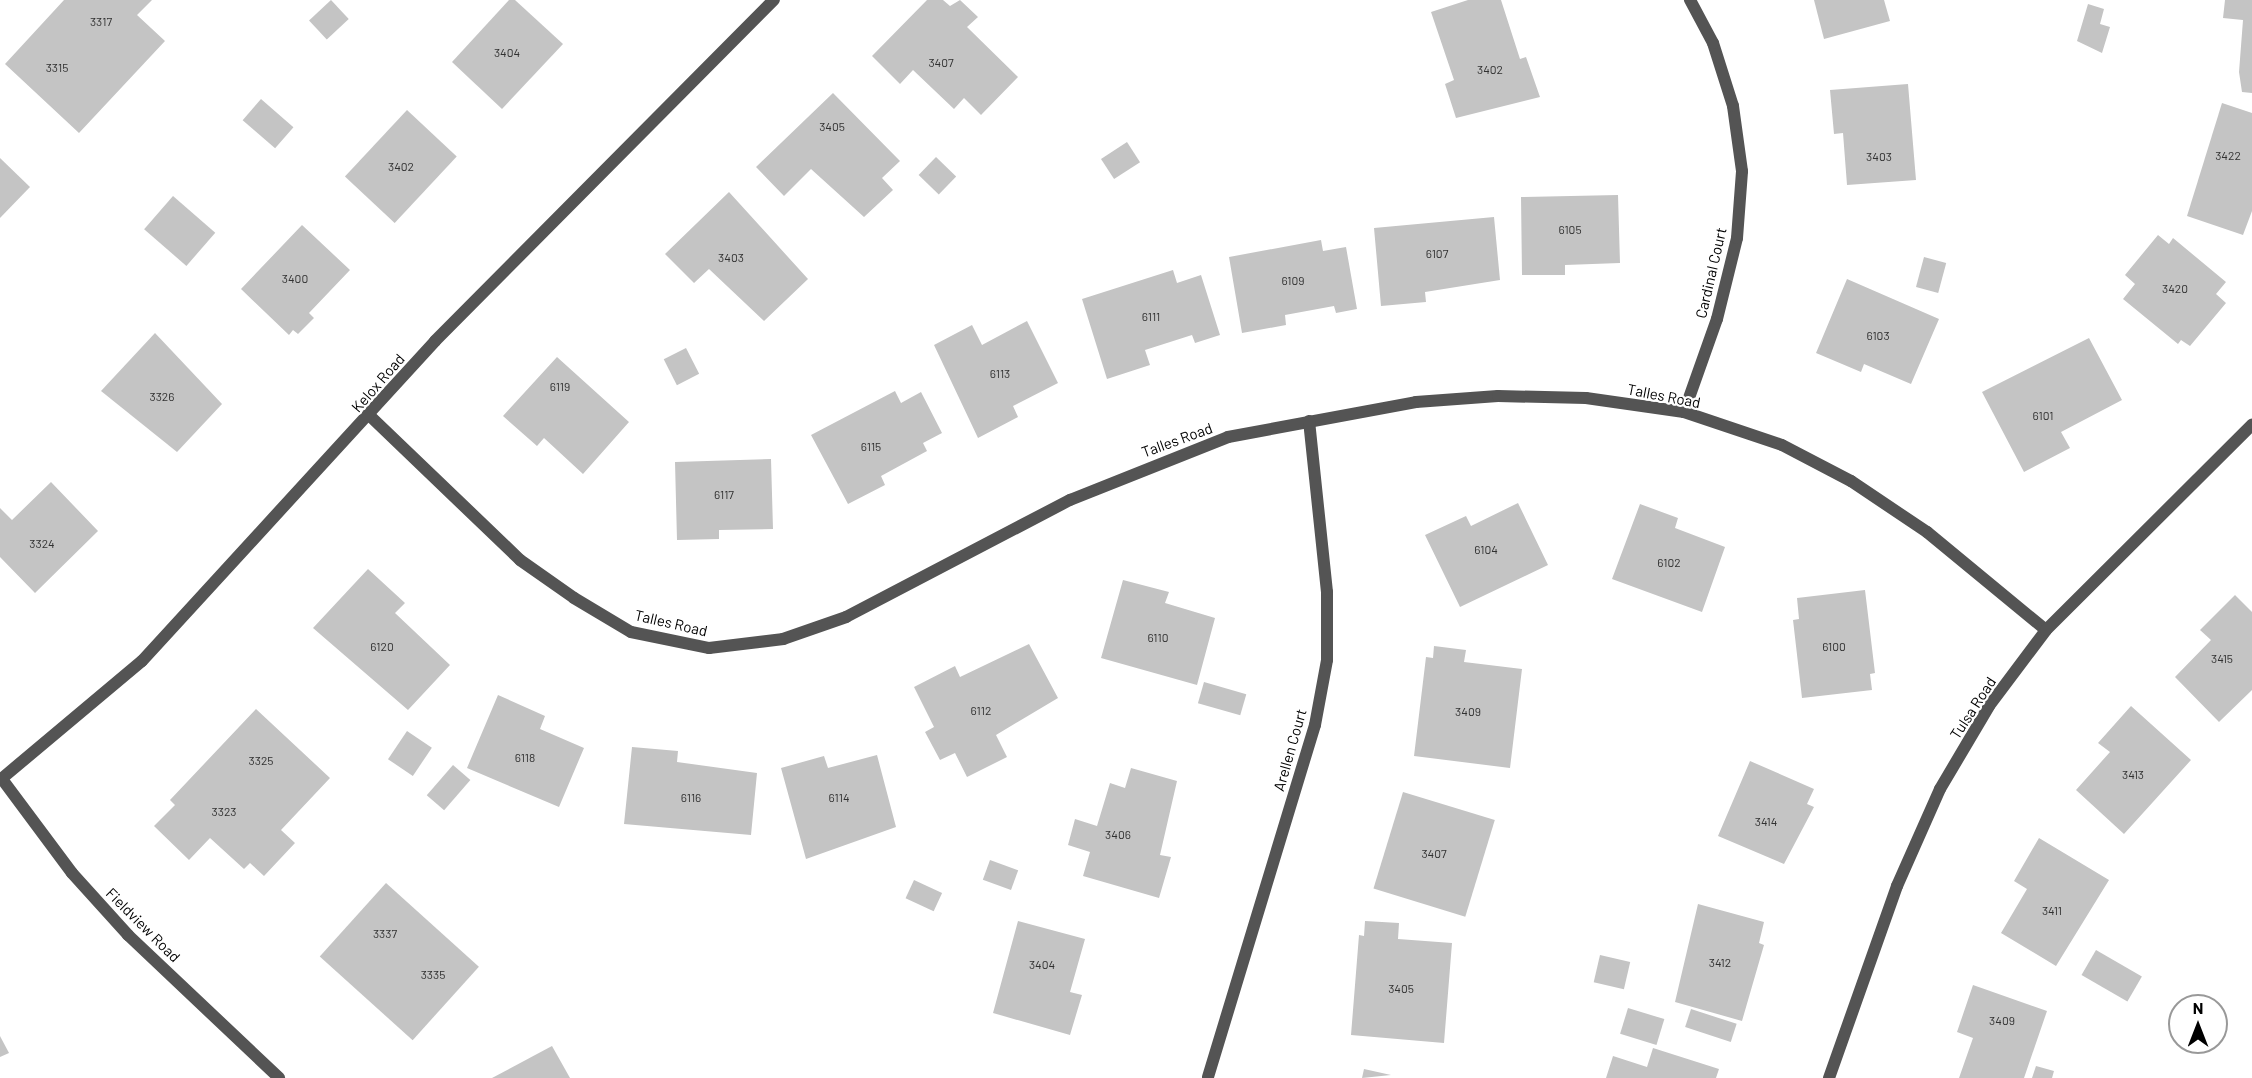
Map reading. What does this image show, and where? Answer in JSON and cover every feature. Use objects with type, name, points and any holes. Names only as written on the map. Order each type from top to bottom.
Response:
[{"type":"street","name":"Kelox Road","points":[[1,780],[142,661],[629,142],[774,0]]},
{"type":"street","name":"Cardinal Court","points":[[1684,412],[1731,261],[1742,171],[1733,106],[1713,43],[1690,0]]},
{"type":"street","name":"Talles Road","points":[[370,416],[520,560],[574,598],[631,632],[709,648],[783,639],[846,617],[1070,500],[1153,464],[1228,437],[1416,402],[1498,396],[1586,398],[1684,412],[1782,445],[1851,481],[1928,532],[2046,630]]},
{"type":"street","name":"Arellen Court","points":[[1208,1077],[1315,725],[1327,660],[1327,592],[1309,421]]},
{"type":"street","name":"Tulsa Road","points":[[1829,1078],[1862,977],[1940,789],[1989,706],[2046,630],[2252,425]]},
{"type":"street","name":"Fieldview Road","points":[[1,780],[72,873],[128,935],[279,1078]]},
{"type":"building","points":[[64,0],[152,0],[137,15],[165,41],[79,133],[5,64]]},
{"type":"building","points":[[331,0],[349,19],[327,39],[309,20]]},
{"type":"building","points":[[509,0],[515,0],[563,44],[502,109],[452,62]]},
{"type":"building","points":[[927,0],[943,0],[950,6],[960,0],[978,17],[967,27],[1018,77],[981,115],[964,98],[954,109],[913,70],[900,84],[872,56]]},
{"type":"building","points":[[1468,0],[1501,0],[1520,59],[1526,57],[1540,97],[1456,118],[1445,84],[1454,80],[1431,12]]},
{"type":"building","points":[[1814,0],[1884,0],[1890,21],[1824,39]]},
{"type":"building","points":[[2225,0],[2252,0],[2252,93],[2242,92],[2239,72],[2243,20],[2223,18]]},
{"type":"building","points":[[2088,4],[2104,9],[2100,24],[2110,27],[2102,53],[2077,41]]},
{"type":"building","points":[[1908,84],[1916,180],[1847,185],[1843,133],[1834,134],[1830,90]]},
{"type":"building","points":[[833,93],[900,161],[882,178],[893,190],[864,217],[811,169],[784,196],[756,167]]},
{"type":"building","points":[[261,99],[293,127],[275,148],[243,120]]},
{"type":"building","points":[[2222,103],[2252,113],[2252,211],[2243,235],[2187,216]]},
{"type":"building","points":[[407,110],[457,156],[395,223],[345,177]]},
{"type":"building","points":[[1127,142],[1140,162],[1114,179],[1101,159]]},
{"type":"building","points":[[936,157],[956,176],[939,194],[919,175]]},
{"type":"building","points":[[0,158],[30,187],[0,218]]},
{"type":"building","points":[[729,192],[808,279],[764,321],[709,269],[694,283],[665,254]]},
{"type":"building","points":[[1618,195],[1620,263],[1565,265],[1565,275],[1522,275],[1521,197]]},
{"type":"building","points":[[173,196],[215,233],[186,266],[144,229]]},
{"type":"building","points":[[1494,217],[1500,280],[1425,292],[1426,302],[1381,306],[1374,228]]},
{"type":"building","points":[[302,225],[350,270],[309,313],[314,318],[298,334],[293,330],[289,335],[241,289]]},
{"type":"building","points":[[2158,235],[2169,244],[2173,238],[2226,282],[2216,294],[2226,303],[2190,346],[2181,340],[2178,344],[2123,299],[2135,284],[2125,275]]},
{"type":"building","points":[[1321,240],[1323,251],[1346,247],[1357,309],[1336,313],[1334,306],[1285,315],[1286,325],[1242,333],[1229,257]]},
{"type":"building","points":[[1924,257],[1946,263],[1938,293],[1916,287]]},
{"type":"building","points":[[1173,270],[1177,283],[1201,275],[1220,335],[1195,343],[1192,335],[1145,350],[1150,365],[1107,379],[1082,299]]},
{"type":"building","points":[[1847,279],[1939,319],[1911,384],[1864,364],[1861,372],[1816,353]]},
{"type":"building","points":[[1027,321],[1058,383],[1013,406],[1018,417],[978,438],[934,345],[972,325],[982,345]]},
{"type":"building","points":[[155,333],[222,404],[177,452],[101,391]]},
{"type":"building","points":[[2089,338],[2122,400],[2061,432],[2070,448],[2024,472],[1982,392]]},
{"type":"building","points":[[686,348],[699,374],[677,385],[664,359]]},
{"type":"building","points":[[557,357],[629,422],[583,474],[544,438],[537,446],[503,416]]},
{"type":"building","points":[[895,391],[901,403],[921,392],[942,433],[923,443],[927,451],[881,476],[885,485],[848,504],[811,435]]},
{"type":"building","points":[[771,459],[773,529],[719,530],[719,539],[677,540],[675,462]]},
{"type":"building","points":[[51,482],[98,531],[35,593],[0,557],[0,508],[12,520]]},
{"type":"building","points":[[1518,503],[1548,565],[1460,607],[1425,535],[1466,516],[1471,526]]},
{"type":"building","points":[[1640,504],[1678,518],[1675,528],[1725,547],[1702,612],[1612,579]]},
{"type":"building","points":[[368,569],[405,603],[395,613],[450,665],[408,710],[313,628]]},
{"type":"building","points":[[1123,580],[1169,592],[1165,603],[1215,618],[1197,685],[1101,658]]},
{"type":"building","points":[[1865,590],[1875,673],[1870,674],[1872,690],[1802,698],[1793,620],[1799,619],[1797,598]]},
{"type":"building","points":[[2235,595],[2252,612],[2252,690],[2219,722],[2175,677],[2211,640],[2200,630]]},
{"type":"building","points":[[1029,644],[1058,698],[996,735],[1007,757],[967,777],[955,753],[940,760],[925,732],[934,727],[914,687],[955,666],[960,677]]},
{"type":"building","points":[[1434,646],[1466,650],[1464,662],[1522,669],[1510,768],[1414,756],[1426,657],[1433,658]]},
{"type":"building","points":[[1204,682],[1246,694],[1240,715],[1198,703]]},
{"type":"building","points":[[498,695],[545,716],[540,729],[584,748],[559,807],[467,768]]},
{"type":"building","points":[[2131,706],[2191,760],[2124,834],[2076,790],[2110,752],[2098,743]]},
{"type":"building","points":[[256,709],[330,778],[281,830],[295,843],[264,876],[250,863],[244,869],[210,838],[189,860],[154,826],[175,805],[170,800]]},
{"type":"building","points":[[407,731],[432,748],[413,776],[388,759]]},
{"type":"building","points":[[632,747],[678,751],[677,762],[757,773],[751,835],[624,824]]},
{"type":"building","points":[[877,755],[896,827],[806,859],[781,768],[824,756],[828,768]]},
{"type":"building","points":[[1750,761],[1814,789],[1807,804],[1814,807],[1784,864],[1718,836]]},
{"type":"building","points":[[453,765],[470,780],[444,810],[427,795]]},
{"type":"building","points":[[1131,768],[1177,781],[1160,855],[1171,857],[1159,898],[1083,876],[1090,852],[1068,845],[1075,819],[1097,826],[1110,783],[1125,788]]},
{"type":"building","points":[[1403,792],[1495,820],[1465,917],[1373,889]]},
{"type":"building","points":[[2039,838],[2109,880],[2056,966],[2001,933],[2027,889],[2014,881]]},
{"type":"building","points":[[990,860],[1018,870],[1011,890],[983,880]]},
{"type":"building","points":[[914,880],[942,893],[934,911],[906,898]]},
{"type":"building","points":[[386,883],[479,967],[413,1040],[320,957]]},
{"type":"building","points":[[1698,904],[1764,922],[1759,943],[1764,945],[1742,1021],[1675,1002]]},
{"type":"building","points":[[1018,921],[1085,939],[1070,992],[1082,995],[1070,1035],[993,1013]]},
{"type":"building","points":[[1365,921],[1399,923],[1398,939],[1452,943],[1444,1043],[1351,1035],[1359,935],[1364,936]]},
{"type":"building","points":[[2096,950],[2142,977],[2127,1002],[2082,975]]},
{"type":"building","points":[[1600,955],[1630,962],[1624,989],[1594,982]]},
{"type":"building","points":[[1973,985],[2047,1011],[2024,1078],[1959,1078],[1973,1038],[1957,1032]]},
{"type":"building","points":[[1628,1008],[1664,1019],[1656,1045],[1620,1034]]},
{"type":"building","points":[[1691,1009],[1737,1024],[1731,1042],[1685,1027]]},
{"type":"building","points":[[0,1036],[9,1053],[0,1057]]},
{"type":"building","points":[[552,1046],[570,1078],[492,1078]]},
{"type":"building","points":[[1653,1048],[1719,1069],[1716,1078],[1606,1078],[1613,1056],[1647,1067]]},
{"type":"building","points":[[2036,1066],[2054,1071],[2052,1078],[2032,1078]]},
{"type":"building","points":[[1364,1069],[1391,1075],[1362,1078]]}]
